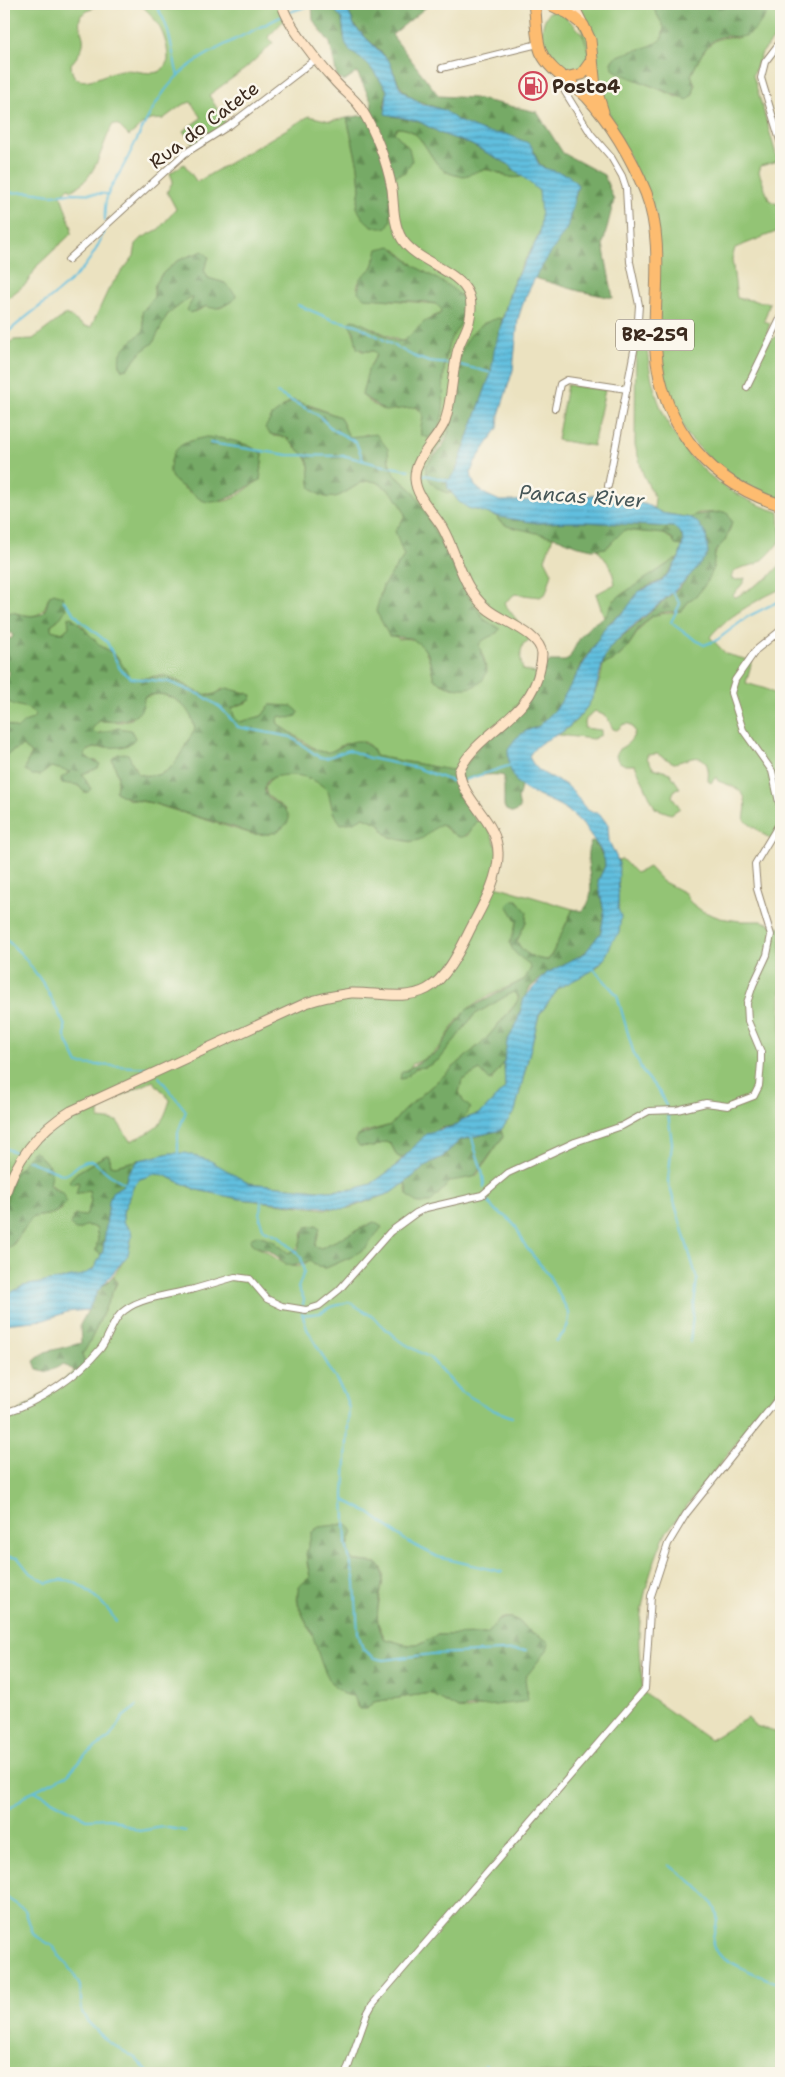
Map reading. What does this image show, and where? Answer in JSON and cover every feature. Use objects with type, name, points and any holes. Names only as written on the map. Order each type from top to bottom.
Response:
[{"type":"highway","name":"BR-259","points":[[534,4],[538,44],[549,65],[582,92],[605,118],[631,162],[651,208],[656,252],[655,335],[657,367],[660,384],[674,418],[697,453],[721,476],[757,497],[781,505]]},
{"type":"highway","points":[[536,27],[540,19],[554,5],[583,25]]},
{"type":"highway","name":"BR-259","points":[[583,25],[590,40],[595,87],[605,118]]},
{"type":"highway","points":[[565,78],[582,74],[592,60]]},
{"type":"street","points":[[4,1198],[14,1171],[26,1151],[45,1130],[71,1111],[306,1003],[326,997],[352,993],[387,995],[427,989],[438,980],[456,955],[487,900],[494,874],[498,853],[495,836],[465,790],[459,772],[473,750],[529,698],[537,684],[542,653],[538,645],[523,631],[488,610],[469,589],[443,529],[425,503],[415,478],[417,468],[444,423],[458,349],[468,324],[471,306],[469,294],[462,283],[420,257],[402,239],[395,223],[392,190],[382,154],[360,108],[316,59],[291,23],[282,4]]},
{"type":"street","points":[[576,6],[583,25]]},
{"type":"street","points":[[781,41],[765,62],[762,72],[764,92],[776,123],[781,144]]},
{"type":"street","points":[[442,68],[538,44]]},
{"type":"street","name":"Rua do Catete","points":[[68,260],[179,158],[230,125],[316,59]]},
{"type":"street","points":[[565,78],[565,92],[591,134],[611,157],[622,176],[626,188],[629,255],[639,305],[637,335],[608,486]]},
{"type":"street","points":[[776,123],[781,116]]},
{"type":"street","points":[[747,387],[781,317]]},
{"type":"street","points":[[555,408],[560,384],[567,380],[627,389]]},
{"type":"street","points":[[4,1413],[18,1408],[55,1388],[77,1372],[101,1347],[120,1315],[129,1307],[235,1277],[244,1277],[254,1282],[267,1299],[282,1306],[306,1310],[319,1306],[339,1290],[390,1232],[426,1208],[482,1195],[508,1173],[575,1142],[622,1126],[649,1111],[677,1110],[706,1103],[728,1106],[754,1096],[760,1086],[762,1062],[759,1046],[748,1021],[747,1003],[753,985],[768,955],[771,935],[758,889],[755,864],[778,824],[781,811],[772,771],[743,730],[731,693],[735,680],[746,664],[762,644],[781,630]]},
{"type":"street","points":[[346,2073],[372,2005],[645,1690],[651,1596],[668,1544],[686,1514],[781,1395]]},
{"type":"green space","points":[[4,4],[99,4],[81,15],[82,47],[71,64],[73,74],[77,79],[83,81],[115,71],[131,70],[154,73],[164,68],[168,60],[164,36],[151,15],[139,4],[278,4],[284,20],[268,37],[273,43],[245,69],[209,95],[227,125],[195,147],[183,131],[201,118],[191,102],[182,105],[163,119],[150,120],[144,123],[129,136],[118,125],[113,124],[88,178],[72,190],[69,188],[61,196],[72,228],[71,234],[37,266],[27,283],[4,301]]},
{"type":"green space","points":[[312,4],[330,4],[342,19],[344,37],[350,51],[367,63],[385,87],[387,92],[384,107],[392,116],[418,121],[442,134],[470,144],[508,164],[523,176],[514,178],[490,170],[479,171],[465,176],[453,175],[439,166],[425,145],[414,133],[406,129],[397,128],[394,132],[409,148],[412,161],[405,172],[389,178],[391,220],[387,227],[377,228],[365,220],[357,207],[360,189],[358,166],[347,118],[370,114],[372,103],[357,72],[344,81],[337,77],[330,43],[313,20]]},
{"type":"green space","points":[[345,4],[430,4],[392,35],[439,96],[474,98],[537,112],[563,153],[604,175],[614,200],[603,244],[613,298],[579,291],[535,278],[572,210],[578,185],[575,181],[542,166],[530,145],[514,138],[470,127],[456,120],[445,111],[408,95],[401,87],[387,59],[355,26]]},
{"type":"green space","points":[[582,4],[651,4],[664,27],[662,39],[653,46],[613,59],[611,63],[614,70],[677,97],[693,95],[695,84],[691,75],[703,53],[713,42],[727,37],[737,38],[759,24],[766,12],[781,4],[781,30],[762,53],[753,75],[778,161],[761,166],[759,172],[769,200],[781,206],[781,230],[735,248],[732,259],[737,298],[770,303],[764,321],[770,323],[767,333],[773,339],[781,332],[781,498],[744,484],[713,462],[687,435],[661,373],[656,214],[597,88],[578,14]]},
{"type":"green space","points":[[651,4],[778,4],[746,36],[719,37],[708,45],[691,75],[694,88],[688,100],[626,76],[614,70],[611,63],[613,59],[625,53],[650,46],[662,39],[664,27]]},
{"type":"green space","points":[[549,12],[560,12],[581,33],[587,46],[589,63],[581,73],[569,72],[560,68],[546,53],[542,33],[544,22]]},
{"type":"green space","points":[[309,116],[330,121],[347,118],[358,166],[360,189],[357,207],[364,219],[374,227],[393,177],[405,172],[409,148],[394,132],[397,128],[406,129],[420,139],[434,160],[445,171],[465,175],[490,170],[514,178],[523,176],[539,191],[542,221],[535,242],[512,286],[502,319],[484,323],[465,346],[450,413],[448,434],[429,461],[446,493],[452,493],[459,502],[497,516],[500,522],[553,537],[545,559],[552,573],[546,593],[540,597],[515,594],[504,603],[531,639],[523,644],[522,647],[521,663],[523,670],[539,674],[532,692],[462,772],[375,756],[372,748],[365,742],[344,744],[329,753],[320,752],[278,724],[277,720],[288,706],[270,705],[262,716],[240,722],[234,716],[232,708],[248,702],[248,693],[222,689],[215,694],[208,695],[193,690],[170,677],[159,676],[131,679],[110,651],[96,643],[80,623],[69,627],[62,633],[51,630],[51,625],[58,620],[48,599],[39,614],[29,615],[11,612],[4,617],[5,345],[14,340],[33,339],[66,314],[84,326],[91,327],[109,288],[134,256],[136,244],[142,238],[159,229],[176,209],[167,192],[173,181],[170,173],[184,164],[197,182]],"holes":[[[395,249],[416,267],[432,276],[466,305],[461,323],[450,337],[448,346],[444,371],[442,416],[428,438],[421,435],[423,414],[416,407],[383,409],[377,407],[362,395],[370,366],[377,354],[374,351],[361,351],[349,324],[361,323],[400,341],[410,337],[434,316],[440,314],[442,310],[436,304],[379,299],[357,288],[358,283],[373,266],[375,258]],[[194,254],[209,257],[204,270],[208,278],[225,283],[234,300],[220,308],[207,306],[195,312],[193,298],[189,298],[167,315],[153,343],[142,351],[127,369],[122,370],[121,353],[144,330],[142,316],[154,297],[154,288],[160,276],[177,261]],[[289,402],[310,405],[340,417],[349,437],[367,434],[388,453],[389,462],[394,474],[413,491],[469,598],[485,620],[496,626],[497,633],[485,638],[479,645],[485,662],[459,689],[434,679],[428,656],[421,644],[415,640],[398,639],[380,595],[383,586],[404,556],[397,537],[397,529],[405,517],[401,505],[392,493],[374,481],[361,483],[335,497],[320,495],[311,488],[309,467],[305,456],[288,438],[274,436],[282,408]],[[220,438],[248,445],[263,454],[260,480],[234,498],[225,501],[217,502],[200,498],[184,489],[171,477]]]},
{"type":"green space","points":[[391,246],[412,264],[456,291],[465,302],[466,307],[466,313],[452,336],[448,347],[443,378],[444,402],[442,419],[434,433],[428,438],[421,435],[423,417],[417,407],[385,411],[362,395],[368,370],[377,354],[374,351],[365,351],[357,348],[354,331],[348,323],[352,320],[357,321],[396,341],[404,341],[424,322],[440,314],[442,310],[436,304],[364,298],[358,292],[360,278],[373,267],[378,249]]},
{"type":"green space","points":[[203,251],[209,257],[204,270],[208,278],[225,283],[236,295],[235,299],[221,307],[210,308],[207,306],[190,313],[187,310],[193,298],[189,298],[167,315],[153,343],[142,351],[127,369],[122,370],[120,357],[125,347],[144,330],[142,312],[154,297],[155,284],[163,273],[177,261]]},
{"type":"green space","points":[[499,318],[502,319],[491,373],[456,471],[447,482],[448,488],[452,493],[442,491],[428,477],[426,466],[442,447],[448,434],[457,366],[462,350],[470,336],[482,325]]},
{"type":"green space","points":[[636,322],[646,323],[648,356],[654,387],[664,415],[679,441],[698,464],[721,484],[748,500],[779,512],[781,540],[761,561],[739,569],[731,578],[737,580],[745,578],[733,596],[736,597],[769,577],[781,564],[781,589],[753,603],[733,616],[710,637],[726,654],[752,661],[746,683],[766,689],[781,697],[781,847],[744,820],[746,803],[739,790],[718,781],[716,777],[711,783],[708,781],[708,769],[703,759],[694,758],[674,763],[657,754],[647,755],[653,768],[670,773],[680,788],[675,789],[672,796],[680,808],[671,814],[655,808],[635,765],[625,765],[618,761],[616,756],[619,749],[629,742],[635,731],[630,724],[624,724],[617,730],[613,729],[607,717],[595,711],[586,719],[584,728],[601,730],[601,735],[593,739],[558,735],[582,714],[594,695],[603,664],[618,657],[648,620],[657,615],[675,613],[683,609],[702,589],[708,579],[717,549],[728,534],[731,526],[724,512],[698,513],[691,518],[662,513],[654,509],[655,498],[643,474],[635,445]]},
{"type":"green space","points":[[567,385],[605,390],[593,446],[557,440]]},
{"type":"green space","points":[[293,400],[340,417],[349,437],[376,434],[388,449],[389,462],[394,474],[413,491],[469,598],[485,620],[500,629],[479,645],[487,671],[478,684],[464,688],[441,683],[434,679],[428,654],[422,646],[411,638],[389,636],[376,611],[383,586],[404,556],[395,531],[405,517],[404,511],[392,493],[374,481],[361,483],[335,497],[320,495],[311,488],[309,466],[305,456],[288,438],[270,434],[265,428],[272,416]]},
{"type":"green space","points":[[206,437],[236,441],[250,446],[263,454],[260,480],[232,497],[212,502],[201,500],[178,484],[170,473],[173,455],[184,444]]},
{"type":"green space","points":[[724,512],[728,514],[732,522],[726,539],[715,552],[713,570],[699,593],[681,611],[659,613],[649,619],[642,625],[621,655],[603,664],[605,653],[611,646],[680,587],[708,554],[706,534],[691,518],[694,515]]},
{"type":"green space","points":[[497,516],[537,523],[584,522],[674,527],[681,535],[683,543],[682,546],[675,545],[672,538],[664,534],[624,530],[606,548],[592,549],[558,538],[507,526],[498,520]]},
{"type":"green space","points":[[624,530],[664,534],[682,546],[679,558],[613,601],[609,613],[604,617],[596,594],[615,584],[611,567],[597,549],[607,547]]},
{"type":"green space","points":[[674,560],[678,560],[662,580],[642,589],[625,611],[611,621],[586,657],[563,700],[551,715],[539,726],[524,732],[515,739],[513,772],[521,787],[518,799],[520,809],[513,813],[506,810],[504,806],[504,776],[478,776],[465,781],[461,785],[462,798],[477,821],[464,837],[457,836],[441,824],[423,838],[409,841],[389,836],[383,831],[382,825],[364,817],[354,822],[341,824],[333,812],[328,791],[314,781],[300,776],[279,776],[268,781],[265,785],[265,792],[268,796],[283,808],[289,817],[287,823],[281,829],[265,834],[249,833],[121,795],[116,792],[118,775],[112,759],[114,757],[121,753],[128,754],[138,774],[150,776],[160,774],[174,764],[195,730],[193,721],[184,706],[170,697],[162,695],[144,697],[140,712],[129,719],[99,721],[92,729],[97,734],[118,728],[131,730],[135,738],[125,746],[98,747],[86,752],[85,757],[100,764],[98,768],[82,774],[91,789],[88,792],[84,792],[78,785],[61,783],[61,778],[70,772],[51,767],[41,775],[32,775],[25,770],[32,754],[22,746],[4,756],[4,723],[17,729],[24,722],[33,719],[35,715],[29,709],[12,704],[4,698],[4,683],[9,673],[4,666],[4,640],[12,638],[13,635],[4,628],[4,617],[11,612],[28,616],[41,614],[50,595],[54,593],[62,596],[66,609],[61,617],[51,625],[51,630],[63,633],[69,627],[68,618],[72,617],[102,647],[117,656],[131,679],[167,676],[197,692],[211,696],[227,688],[252,695],[251,700],[232,708],[234,716],[240,722],[262,716],[270,705],[292,706],[299,712],[297,716],[289,718],[280,716],[277,720],[278,724],[304,743],[319,751],[332,751],[349,743],[361,741],[372,748],[375,756],[462,772],[481,744],[509,720],[543,667],[550,661],[565,661],[569,659],[583,633],[606,616],[612,603],[619,596]]},
{"type":"green space","points":[[158,694],[177,701],[191,716],[195,730],[174,764],[160,774],[150,776],[138,774],[135,766],[119,754],[112,759],[118,775],[116,792],[128,799],[151,803],[252,834],[270,834],[285,825],[285,809],[267,795],[265,787],[270,780],[277,776],[295,774],[305,776],[327,790],[335,816],[350,823],[364,817],[382,825],[383,831],[390,837],[411,842],[441,824],[451,833],[467,836],[477,821],[486,822],[498,850],[496,886],[573,909],[548,960],[530,955],[519,945],[517,941],[526,922],[510,909],[517,922],[510,943],[515,952],[531,968],[525,979],[472,1006],[459,1019],[439,1048],[424,1059],[412,1064],[405,1078],[416,1068],[426,1067],[440,1059],[474,1015],[513,992],[518,994],[518,1001],[486,1039],[403,1111],[391,1125],[361,1133],[373,1147],[385,1142],[391,1144],[397,1156],[402,1158],[395,1167],[371,1184],[354,1189],[328,1191],[248,1183],[220,1167],[170,1153],[115,1166],[111,1165],[110,1158],[102,1157],[76,1173],[76,1182],[80,1183],[77,1187],[81,1193],[89,1190],[91,1202],[86,1217],[75,1215],[70,1225],[79,1230],[87,1225],[96,1228],[98,1238],[96,1251],[102,1255],[91,1272],[76,1277],[23,1286],[4,1296],[4,1281],[13,1270],[4,1258],[4,1252],[13,1245],[33,1217],[48,1215],[61,1210],[60,1191],[48,1183],[52,1169],[40,1156],[6,1202],[4,1210],[4,756],[22,746],[32,754],[27,762],[70,771],[62,778],[65,783],[78,785],[84,792],[88,792],[91,789],[82,774],[98,768],[97,761],[88,760],[85,757],[86,752],[94,748],[125,746],[101,732],[97,734],[92,729],[99,721],[121,722],[132,719],[144,697]],"holes":[[[153,1081],[170,1100],[161,1122],[146,1134],[130,1141],[117,1121],[99,1119],[99,1106]]]},
{"type":"green space","points":[[4,698],[12,704],[32,711],[35,715],[34,719],[24,722],[17,729],[4,723]]},
{"type":"green space","points":[[595,841],[605,861],[605,866],[598,881],[604,913],[601,932],[585,953],[547,973],[530,988],[524,998],[517,1023],[507,1042],[506,1060],[490,1081],[480,1070],[462,1080],[459,1092],[463,1101],[471,1108],[458,1125],[440,1128],[402,1158],[397,1156],[391,1144],[385,1142],[373,1147],[359,1146],[355,1140],[357,1136],[391,1125],[403,1111],[486,1039],[515,1005],[519,997],[513,992],[474,1015],[440,1059],[426,1067],[416,1068],[405,1078],[400,1079],[401,1073],[437,1052],[466,1010],[525,979],[531,968],[526,961],[516,954],[510,943],[517,922],[507,905],[512,900],[517,900],[527,912],[526,922],[517,941],[519,945],[530,955],[548,960],[573,909],[582,911],[588,904],[591,887],[588,850],[591,842]]},
{"type":"green space","points":[[622,859],[636,873],[649,867],[662,881],[685,893],[690,902],[702,911],[720,918],[740,921],[762,921],[781,928],[781,1386],[665,1534],[644,1596],[639,1642],[643,1692],[710,1740],[747,1718],[756,1726],[781,1734],[781,2073],[4,2073],[4,1416],[17,1412],[85,1364],[82,1355],[117,1283],[113,1276],[122,1264],[129,1249],[131,1235],[123,1222],[123,1212],[134,1185],[140,1179],[155,1174],[164,1175],[197,1190],[240,1199],[325,1209],[350,1208],[393,1192],[405,1183],[407,1194],[421,1203],[427,1202],[432,1200],[454,1179],[477,1175],[503,1137],[501,1130],[515,1111],[539,1015],[559,988],[597,967],[605,958],[612,940],[619,933],[617,860]],"holes":[[[374,1222],[351,1257],[326,1268],[318,1267],[310,1260],[300,1266],[289,1265],[256,1247],[258,1235],[272,1240],[288,1253],[295,1250],[299,1245],[303,1231],[318,1235],[315,1246],[321,1248]],[[343,1524],[353,1532],[348,1546],[352,1560],[377,1563],[382,1568],[384,1575],[376,1619],[385,1639],[407,1645],[423,1643],[436,1635],[487,1634],[500,1620],[507,1617],[511,1618],[523,1625],[528,1639],[529,1669],[524,1684],[528,1693],[468,1710],[458,1709],[430,1693],[373,1702],[367,1709],[357,1707],[355,1696],[345,1694],[337,1689],[325,1672],[311,1632],[300,1610],[297,1596],[300,1588],[310,1577],[307,1563],[315,1529]]]},
{"type":"green space","points":[[504,1062],[505,1088],[481,1113],[461,1120],[470,1108],[463,1101],[459,1092],[462,1080],[480,1070],[491,1081]]},
{"type":"green space","points":[[501,1130],[503,1137],[474,1177],[451,1181],[430,1203],[417,1203],[406,1194],[408,1192],[405,1183],[430,1163],[442,1157],[460,1140]]},
{"type":"green space","points":[[34,1150],[52,1169],[49,1185],[64,1194],[66,1201],[56,1212],[33,1217],[13,1244],[4,1252],[4,1210],[13,1176]]},
{"type":"green space","points":[[109,1155],[111,1165],[115,1166],[139,1160],[127,1176],[125,1184],[117,1190],[112,1198],[107,1216],[105,1246],[102,1255],[96,1251],[98,1238],[96,1228],[87,1225],[79,1230],[75,1230],[70,1225],[75,1215],[86,1216],[91,1202],[89,1190],[76,1194],[79,1182],[72,1184],[69,1181],[76,1173]]},
{"type":"green space","points":[[374,1222],[382,1227],[366,1248],[326,1268],[318,1267],[310,1260],[291,1266],[288,1265],[269,1251],[253,1245],[250,1239],[258,1235],[272,1240],[288,1253],[298,1249],[306,1227],[317,1225],[320,1228],[315,1246],[321,1248]]},
{"type":"green space","points":[[113,1276],[117,1283],[82,1355],[85,1364],[77,1373],[64,1364],[48,1372],[37,1369],[34,1361],[45,1352],[81,1343],[80,1325],[98,1291]]},
{"type":"green space","points":[[348,1524],[353,1532],[348,1546],[352,1560],[376,1563],[382,1570],[383,1577],[378,1618],[380,1629],[385,1639],[407,1645],[423,1643],[436,1635],[487,1634],[500,1620],[508,1618],[519,1621],[527,1629],[545,1639],[549,1643],[547,1650],[525,1678],[528,1700],[458,1709],[430,1693],[373,1702],[367,1709],[359,1709],[354,1696],[344,1694],[336,1688],[325,1671],[311,1632],[299,1607],[297,1597],[302,1583],[310,1577],[306,1554],[312,1532],[319,1527]]},
{"type":"water","name":"Pancas River","points":[[330,4],[345,4],[355,27],[389,61],[400,88],[406,94],[422,104],[444,110],[458,121],[485,132],[506,134],[526,142],[531,145],[538,163],[544,168],[568,175],[578,185],[567,228],[537,274],[524,300],[518,319],[513,370],[499,415],[498,428],[475,462],[471,472],[475,486],[485,494],[500,501],[556,500],[582,495],[607,496],[648,505],[662,513],[691,518],[698,523],[706,534],[708,554],[697,568],[673,592],[611,646],[604,660],[592,700],[569,727],[540,743],[529,756],[537,768],[571,789],[586,808],[594,813],[599,813],[608,825],[609,841],[619,863],[618,909],[621,916],[619,933],[613,940],[605,958],[592,971],[559,988],[539,1015],[515,1111],[501,1130],[460,1140],[442,1157],[430,1163],[393,1192],[344,1209],[240,1199],[197,1190],[164,1175],[155,1174],[140,1179],[134,1185],[123,1212],[123,1222],[131,1231],[132,1236],[128,1255],[98,1291],[88,1310],[67,1312],[44,1320],[4,1324],[4,1296],[23,1286],[82,1275],[94,1269],[103,1251],[109,1201],[112,1192],[125,1184],[128,1173],[139,1160],[170,1153],[185,1153],[211,1161],[248,1183],[328,1191],[354,1189],[371,1184],[395,1167],[427,1133],[458,1125],[461,1120],[481,1113],[505,1088],[504,1062],[507,1042],[517,1023],[524,998],[547,973],[585,953],[601,932],[604,913],[598,881],[605,866],[601,852],[587,830],[573,815],[554,802],[534,794],[518,784],[509,765],[508,750],[515,739],[524,732],[539,726],[557,708],[606,626],[625,611],[638,592],[662,581],[671,570],[679,558],[683,543],[682,535],[674,527],[584,522],[537,523],[500,517],[468,508],[459,502],[448,488],[447,482],[456,471],[491,373],[494,351],[512,286],[539,236],[541,217],[539,191],[508,164],[470,144],[442,134],[418,121],[385,114],[386,88],[367,63],[350,51],[345,42],[342,19]]},
{"type":"waterway","points":[[154,4],[164,20],[178,76]]},
{"type":"waterway","points":[[290,12],[314,4]]},
{"type":"waterway","points":[[105,221],[105,204],[109,191],[152,110],[170,85],[180,74],[202,57],[284,15]]},
{"type":"waterway","points":[[4,193],[29,192],[51,195],[70,193],[107,194]]},
{"type":"waterway","points":[[4,336],[75,277],[87,264],[97,248],[104,231]]},
{"type":"waterway","points":[[298,305],[333,320],[357,325],[413,356],[429,362],[450,364]]},
{"type":"waterway","points":[[460,365],[492,373]]},
{"type":"waterway","points":[[277,393],[318,415],[332,429],[356,442],[363,460]]},
{"type":"waterway","points":[[210,443],[288,455],[346,456],[379,465],[409,470]]},
{"type":"waterway","points":[[421,474],[450,481]]},
{"type":"waterway","points":[[672,591],[680,604],[671,622],[704,645],[717,640],[747,617],[781,600]]},
{"type":"waterway","points":[[63,600],[81,621],[107,642],[120,669],[131,678],[169,682],[203,696],[221,708],[238,727],[291,737],[319,757],[326,758],[349,750],[369,758],[417,768],[454,782]]},
{"type":"waterway","points":[[465,780],[511,765]]},
{"type":"waterway","points":[[4,937],[24,957],[45,986],[65,1026],[65,1037],[78,1064],[154,1068]]},
{"type":"waterway","points":[[593,968],[617,995],[633,1051],[643,1072],[660,1093],[666,1106]]},
{"type":"waterway","points":[[159,1077],[186,1111],[178,1132],[178,1153]]},
{"type":"waterway","points":[[668,1114],[672,1143],[668,1181],[697,1279],[690,1342]]},
{"type":"waterway","points":[[472,1137],[483,1175],[484,1188]]},
{"type":"waterway","points":[[4,1148],[18,1153]]},
{"type":"waterway","points":[[27,1160],[64,1175],[84,1162],[93,1161],[110,1175],[126,1184]]},
{"type":"waterway","points":[[486,1198],[494,1210],[507,1217],[516,1227],[526,1247],[548,1274],[569,1313],[569,1321],[566,1328],[556,1341]]},
{"type":"waterway","points":[[261,1199],[260,1220],[264,1230],[279,1236],[301,1257],[304,1272],[298,1288],[304,1299],[303,1305]]},
{"type":"waterway","points":[[302,1315],[320,1313],[331,1307],[349,1302],[372,1316],[398,1340],[430,1358],[460,1391],[493,1410],[512,1417]]},
{"type":"waterway","points":[[302,1313],[307,1329],[344,1393],[349,1408],[344,1494],[346,1544],[355,1582],[358,1633],[363,1649],[375,1658],[384,1660],[432,1654],[526,1650]]},
{"type":"waterway","points":[[344,1500],[369,1513],[408,1542],[438,1557],[502,1572]]},
{"type":"waterway","points":[[4,1556],[18,1558],[29,1572],[47,1583],[58,1580],[67,1580],[75,1583],[92,1594],[116,1621]]},
{"type":"waterway","points":[[4,1810],[12,1807],[27,1794],[67,1775],[85,1755],[110,1737],[123,1717],[137,1706]]},
{"type":"waterway","points":[[35,1791],[87,1819],[110,1818],[139,1831],[163,1827],[186,1831]]},
{"type":"waterway","points":[[669,1865],[700,1889],[713,1905],[717,1913],[713,1945],[718,1953],[734,1964],[781,1985]]},
{"type":"waterway","points":[[4,1896],[25,1910],[33,1934],[52,1946],[73,1973],[80,1986],[82,2012],[87,2021],[107,2041],[135,2058],[149,2073]]},
{"type":"waterway","points":[[484,2065],[492,2073]]},
{"type":"place","name":"Posto4","points":[[533,86]]}]
